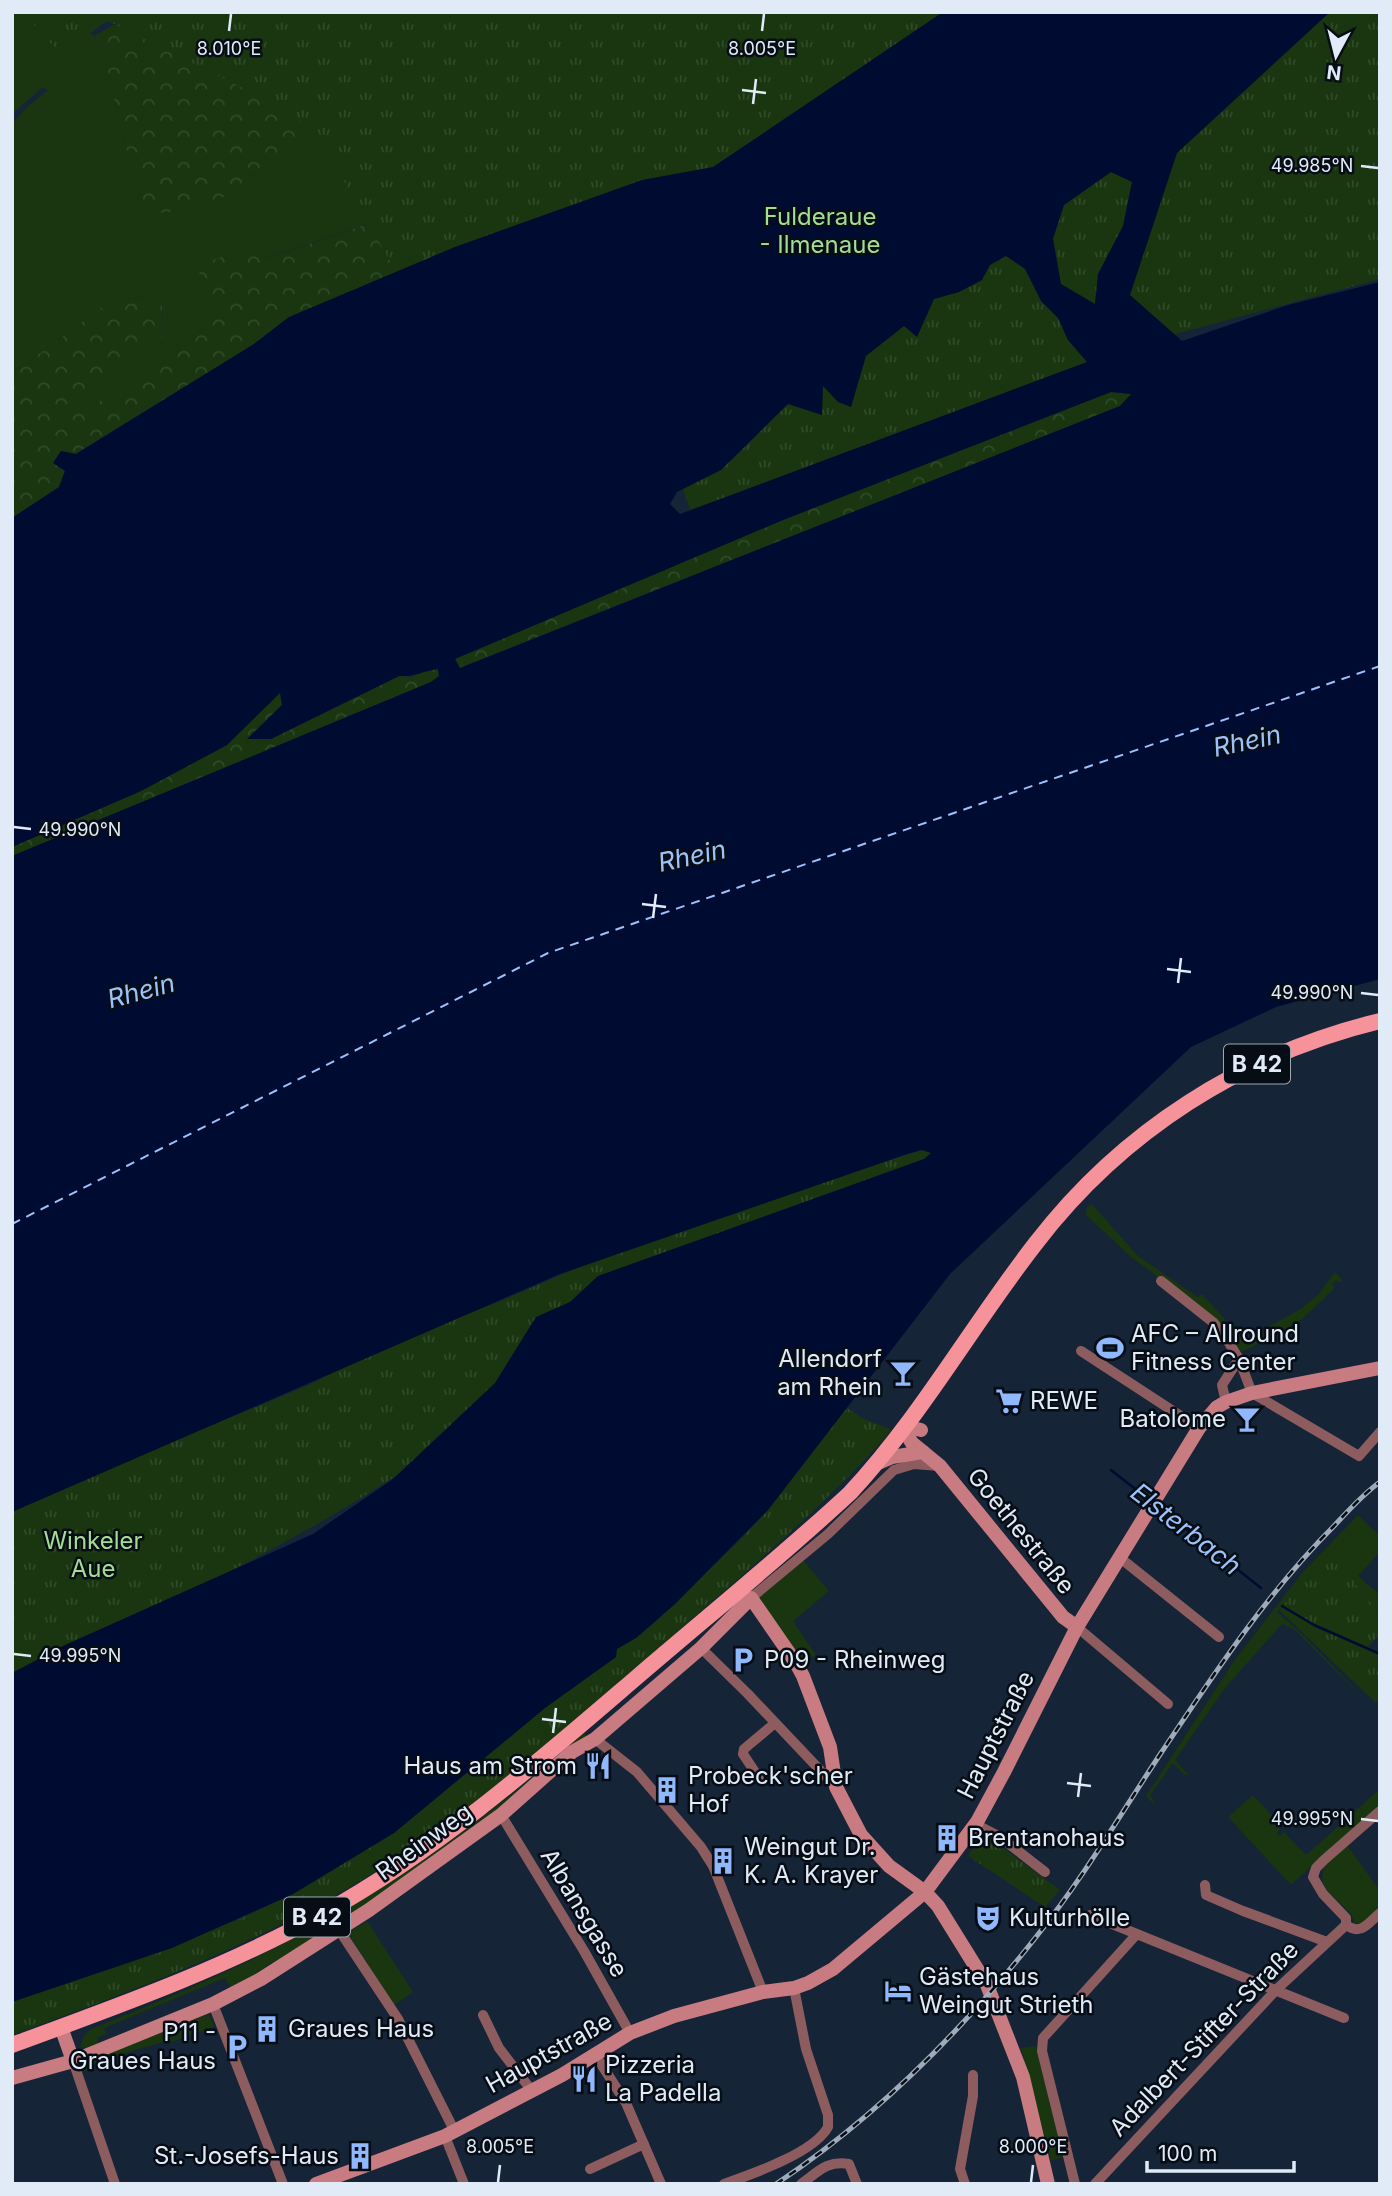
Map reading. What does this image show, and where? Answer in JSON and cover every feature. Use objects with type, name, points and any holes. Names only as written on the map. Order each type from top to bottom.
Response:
[{"type":"main road","name":"B 42","points":[[12,2045],[206,1971],[324,1913],[386,1876],[446,1835],[508,1787],[824,1516],[912,1430],[923,1405],[1034,1244],[1059,1213],[1116,1157],[1184,1104],[1224,1080],[1265,1059],[1308,1042],[1380,1021]]},
{"type":"street","points":[[1161,1281],[1214,1323],[1239,1359],[1252,1393],[1359,1456],[1380,1432]]},
{"type":"street","points":[[1081,1351],[1199,1429]]},
{"type":"street","points":[[1226,1402],[1222,1385],[1239,1359]]},
{"type":"street","name":"Hauptstraße","points":[[316,2184],[449,2133],[596,2056],[630,2033],[674,2015],[763,1992],[794,1988],[833,1969],[925,1892],[975,1824],[1004,1773],[1076,1627],[1199,1429],[1217,1408],[1252,1393],[1380,1368]]},
{"type":"street","name":"Goethestraße","points":[[912,1430],[912,1443],[932,1460],[1063,1617],[1076,1627]]},
{"type":"street","points":[[878,1463],[900,1456],[932,1460]]},
{"type":"street","name":"Rheinweg","points":[[12,2078],[73,2061],[213,2004],[261,1979],[339,1930],[501,1815],[572,1752],[595,1739],[701,1648],[751,1598],[828,1534],[894,1471],[932,1460]]},
{"type":"street","points":[[1119,1557],[1219,1637]]},
{"type":"street","points":[[751,1598],[803,1676],[830,1747],[836,1787]]},
{"type":"street","points":[[1076,1627],[1168,1704]]},
{"type":"street","points":[[701,1648],[836,1787],[852,1819],[870,1846],[900,1876],[925,1892],[938,1906],[966,1948],[995,2001],[1023,2077],[1048,2184]]},
{"type":"street","points":[[759,1778],[743,1754],[744,1749],[775,1723]]},
{"type":"street","points":[[595,1739],[637,1772],[701,1847],[713,1866],[763,1992]]},
{"type":"street","points":[[1346,1925],[1346,1918],[1323,1894],[1313,1877],[1316,1868],[1324,1860],[1380,1811]]},
{"type":"street","name":"Albansgasse","points":[[501,1815],[584,1951],[630,2033]]},
{"type":"street","points":[[975,1824],[1000,1837],[1045,1872]]},
{"type":"street","points":[[1205,1885],[1206,1895],[1327,1942]]},
{"type":"street","name":"Adalbert-Stifter-Straße","points":[[1095,2184],[1276,1989],[1346,1925],[1353,1930],[1361,1930],[1380,1913]]},
{"type":"street","points":[[1090,1915],[1344,2018]]},
{"type":"street","points":[[339,1930],[398,2019],[449,2133],[464,2184]]},
{"type":"street","points":[[1075,2184],[1042,2051],[1043,2038],[1136,1935]]},
{"type":"street","points":[[724,2184],[806,2148],[825,2133],[829,2121],[806,2049],[794,1988]]},
{"type":"street","points":[[213,2004],[284,2184]]},
{"type":"street","points":[[483,2015],[499,2048],[532,2091]]},
{"type":"street","points":[[61,2027],[115,2184]]},
{"type":"street","points":[[596,2056],[626,2103],[661,2184]]},
{"type":"street","points":[[965,2184],[960,2169],[973,2096],[974,2075]]},
{"type":"street","points":[[590,2169],[644,2144]]},
{"type":"street","points":[[801,2184],[829,2164],[837,2162],[849,2164],[857,2184]]},
{"type":"green space","points":[[12,12],[62,12],[94,36],[104,58],[126,148],[148,214],[209,208],[303,136],[348,107],[496,179],[266,259],[256,246],[199,280],[205,287],[215,311],[195,340],[81,413],[65,400],[134,363],[145,345],[163,337],[162,301],[152,295],[109,302],[12,374],[12,124],[48,90],[43,87],[12,114]]},
{"type":"green space","name":"Fulderaue - Ilmenaue","points":[[22,12],[1380,12],[1380,279],[1138,344],[691,511],[579,208],[394,268],[316,132],[289,111],[108,21],[72,47],[59,52]]},
{"type":"green space","points":[[131,15],[348,107],[303,136],[209,208],[148,214],[126,148],[104,58],[94,36]]},
{"type":"green space","points":[[713,167],[289,317],[254,344],[75,454],[61,451],[65,471],[59,487],[12,518],[12,374],[109,302],[152,295],[162,301],[163,337],[145,345],[135,363],[66,400],[81,412],[133,382],[195,340],[214,311],[205,287],[199,280],[200,264],[256,246],[267,259],[496,179]]},
{"type":"green space","points":[[1111,392],[1132,394],[1120,406],[459,668],[455,658],[783,520]]},
{"type":"green space","points":[[438,669],[439,676],[431,682],[12,856],[12,847],[141,791],[227,745],[280,692],[282,705],[248,739],[271,739],[400,676],[411,677],[427,670]]},
{"type":"green space","name":"Winkeler Aue","points":[[939,1144],[942,1152],[700,1243],[405,1470],[358,1500],[261,1555],[12,1678],[12,1508],[307,1386],[387,1345],[501,1301],[612,1253]]},
{"type":"green space","points":[[1092,1204],[1138,1256],[1198,1297],[1202,1294],[1244,1340],[1299,1310],[1319,1294],[1335,1272],[1342,1280],[1340,1283],[1336,1280],[1332,1284],[1335,1288],[1302,1319],[1242,1352],[1217,1320],[1131,1257],[1086,1215],[1087,1207]]},
{"type":"green space","points":[[847,1408],[862,1418],[892,1430],[837,1488],[749,1569],[556,1735],[452,1820],[334,1896],[245,1942],[153,1982],[12,2035],[12,2002],[235,1921],[293,1894],[394,1833],[545,1708],[615,1658],[616,1649],[652,1625],[768,1510]]},
{"type":"green space","points":[[1358,1515],[1380,1536],[1380,1552],[1358,1576],[1380,1595],[1380,1614],[1361,1593],[1351,1575],[1325,1556],[1277,1612],[1306,1638],[1380,1715],[1295,1630],[1282,1624],[1225,1688],[1175,1760],[1188,1774],[1186,1776],[1173,1763],[1150,1795],[1154,1804],[1146,1796],[1234,1661],[1302,1573]]},
{"type":"green space","points":[[1325,1555],[1351,1575],[1361,1593],[1380,1614],[1380,1634],[1368,1647],[1380,1653],[1380,1702],[1374,1701],[1279,1610]]},
{"type":"green space","points":[[802,1559],[829,1591],[793,1621],[816,1655],[801,1662],[758,1595]]},
{"type":"green space","points":[[584,1733],[586,1736],[510,1802],[309,1945],[271,1963],[232,1990],[225,1978],[104,2028],[106,2034],[97,2038],[99,2045],[92,2049],[80,2047],[84,2036],[91,2029],[245,1963],[372,1894],[481,1818]]},
{"type":"green space","points":[[1380,1789],[1380,1804],[1291,1885],[1228,1817],[1253,1795],[1282,1826],[1277,1833],[1280,1836],[1284,1832],[1306,1855]]},
{"type":"green space","points":[[983,1833],[1060,1890],[1045,1907],[968,1856]]},
{"type":"green space","points":[[1347,1845],[1380,1891],[1380,1907],[1362,1923],[1355,1923],[1347,1909],[1328,1892],[1322,1877],[1324,1867]]},
{"type":"green space","points":[[367,1921],[413,1992],[394,2005],[348,1933]]},
{"type":"green space","points":[[209,2014],[214,2027],[174,2041],[97,2061],[91,2069],[82,2072],[78,2062]]},
{"type":"green space","points":[[1036,2046],[1063,2157],[1051,2161],[1021,2048]]},
{"type":"water","name":"Rhein","points":[[943,12],[1330,12],[1177,153],[1130,295],[1182,341],[1288,305],[1380,282],[1380,979],[1276,1007],[1191,1047],[950,1274],[768,1510],[675,1604],[636,1638],[617,1649],[616,1657],[545,1708],[394,1833],[293,1894],[172,1948],[12,2002],[12,1673],[65,1645],[313,1534],[393,1479],[495,1383],[536,1317],[570,1302],[598,1276],[924,1159],[931,1153],[922,1150],[907,1154],[560,1274],[12,1512],[12,856],[431,682],[439,676],[438,669],[399,676],[271,739],[247,739],[282,705],[280,693],[227,745],[141,791],[12,847],[12,518],[59,487],[65,471],[53,463],[61,451],[76,454],[254,344],[289,317],[455,247],[642,180],[713,167]],"holes":[[[1111,172],[1132,182],[1123,226],[1098,274],[1095,304],[1061,284],[1053,239],[1064,205]],[[1006,256],[1025,269],[1041,301],[1058,318],[1068,340],[1087,362],[680,514],[670,504],[677,492],[721,470],[788,404],[822,415],[823,386],[838,402],[851,407],[866,356],[904,326],[917,337],[934,299],[959,292],[982,280],[990,265]],[[1111,392],[1131,394],[1120,406],[460,668],[455,659],[783,520]]]},
{"type":"waterway","name":"Elsterbach","points":[[1111,1470],[1148,1499]]},
{"type":"waterway","name":"Elsterbach","points":[[1156,1505],[1261,1588]]},
{"type":"waterway","name":"Elsterbach","points":[[1282,1606],[1314,1625],[1380,1654]]},
{"type":"ferry route","points":[[12,1224],[548,953],[1380,666]]},
{"type":"railway","points":[[776,2184],[848,2131],[882,2102],[947,2039],[1008,1972],[1069,1893],[1201,1694],[1263,1607],[1309,1552],[1380,1482]]},
{"type":"place","name":"AFC – Allround Fitness Center","points":[[1110,1348]]},
{"type":"place","name":"Allendorf am Rhein","points":[[903,1373]]},
{"type":"place","name":"REWE","points":[[1009,1401]]},
{"type":"place","name":"Batolome","points":[[1247,1419]]},
{"type":"place","name":"P09 - Rheinweg","points":[[743,1660]]},
{"type":"place","name":"Haus am Strom","points":[[598,1766]]},
{"type":"place","name":"Probeck'scher Hof","points":[[667,1790]]},
{"type":"place","name":"Brentanohaus","points":[[947,1838]]},
{"type":"place","name":"Weingut Dr. K. A. Krayer","points":[[723,1861]]},
{"type":"place","name":"Kulturhölle","points":[[988,1918]]},
{"type":"place","name":"Gästehaus Weingut Strieth","points":[[898,1991]]},
{"type":"place","name":"Graues Haus","points":[[267,2029]]},
{"type":"place","name":"P11 - Graues Haus","points":[[237,2047]]},
{"type":"place","name":"Pizzeria La Padella","points":[[584,2079]]},
{"type":"place","name":"St.-Josefs-Haus","points":[[360,2156]]}]
